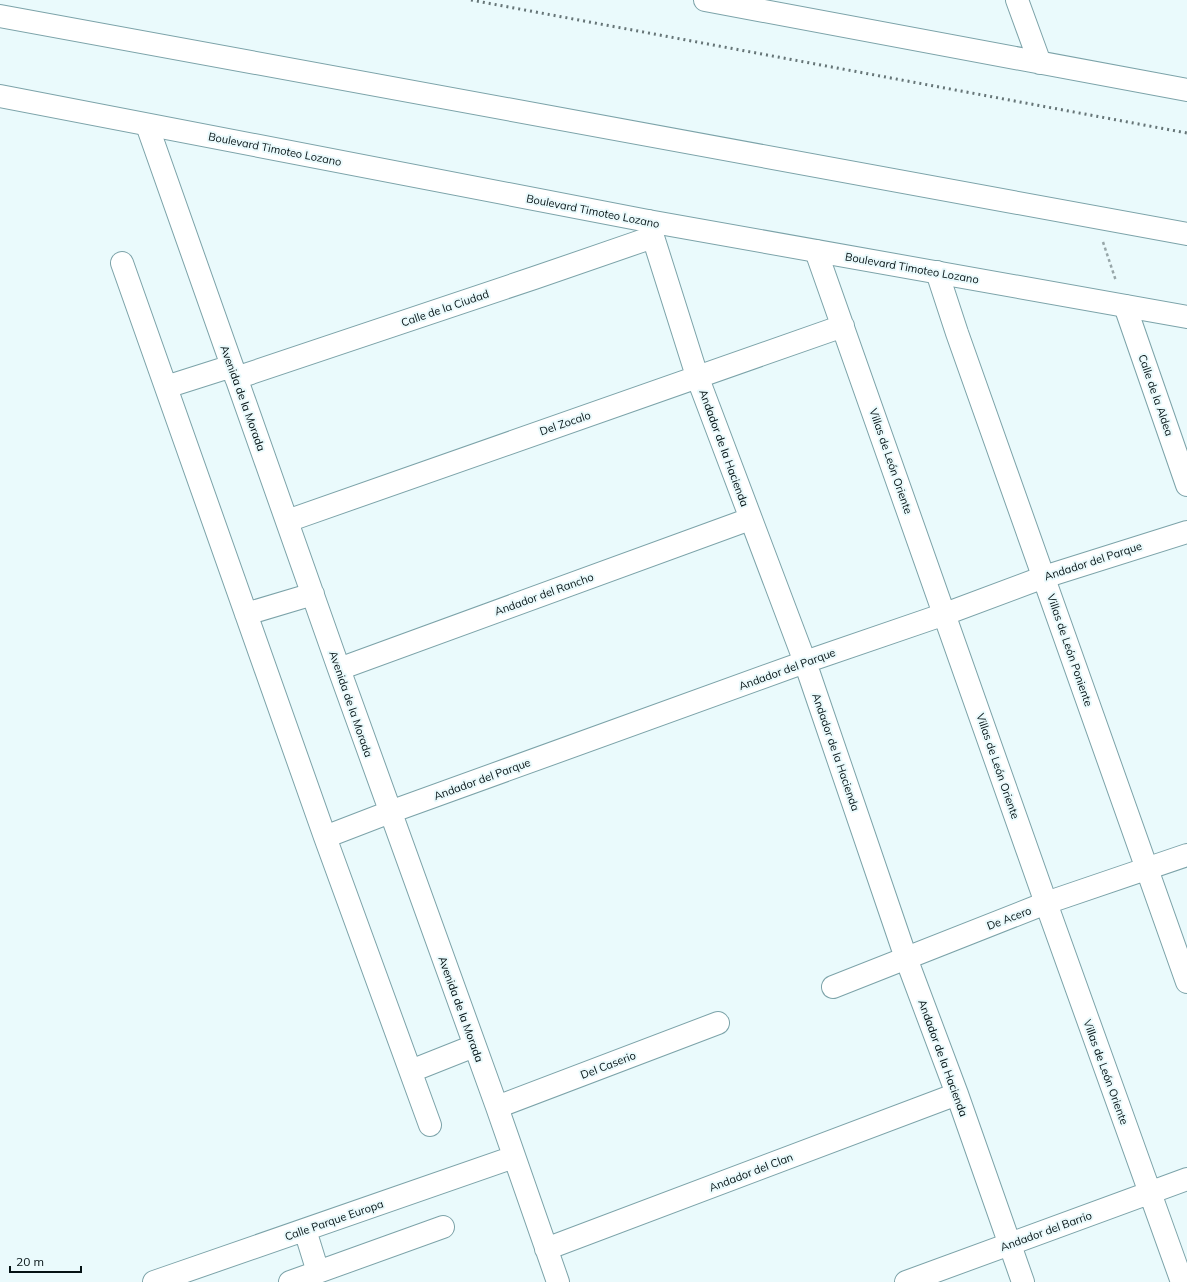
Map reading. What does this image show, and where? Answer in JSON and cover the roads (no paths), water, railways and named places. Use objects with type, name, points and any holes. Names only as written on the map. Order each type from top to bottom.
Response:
[{"type":"street","points":[[705,0],[1187,90]]},
{"type":"street","points":[[1017,0],[1040,63]]},
{"type":"street","points":[[0,16],[1187,234]]},
{"type":"street","name":"Boulevard Timoteo Lozano","points":[[0,96],[651,229],[816,251],[1187,317]]},
{"type":"street","name":"Avenida de la Morada","points":[[147,125],[558,1282]]},
{"type":"street","name":"Calle de la Ciudad","points":[[166,388],[234,372],[534,278],[651,229]]},
{"type":"street","name":"Andador de la Hacienda","points":[[651,229],[697,376],[805,662],[906,958],[957,1094],[1023,1282]]},
{"type":"street","name":"Villas de León Oriente","points":[[816,251],[1046,903],[1182,1282]]},
{"type":"street","points":[[122,263],[325,837],[430,1125]]},
{"type":"street","name":"Villas de León Poniente","points":[[937,272],[957,333],[1187,982]]},
{"type":"street","name":"Calle de la Aldea","points":[[1125,306],[1187,485]]},
{"type":"street","name":"Del Zocalo","points":[[287,521],[843,326]]},
{"type":"street","name":"Andador del Rancho","points":[[339,669],[750,519]]},
{"type":"street","name":"Andador del Parque","points":[[325,837],[390,812],[805,662],[945,614],[1044,576],[1187,532]]},
{"type":"street","points":[[246,614],[313,594]]},
{"type":"street","name":"De Acero","points":[[833,987],[1046,903],[1187,855]]},
{"type":"street","name":"Del Caserio","points":[[497,1107],[718,1023]]},
{"type":"street","points":[[411,1071],[474,1046]]},
{"type":"street","name":"Andador del Clan","points":[[546,1249],[957,1094]]},
{"type":"street","name":"Calle Parque Europa","points":[[154,1282],[514,1157]]},
{"type":"street","name":"Andador del Barrio","points":[[906,1282],[1187,1179]]},
{"type":"street","points":[[290,1282],[443,1227]]},
{"type":"street","points":[[306,1230],[318,1272]]},
{"type":"railway","points":[[471,0],[1187,133]]}]
